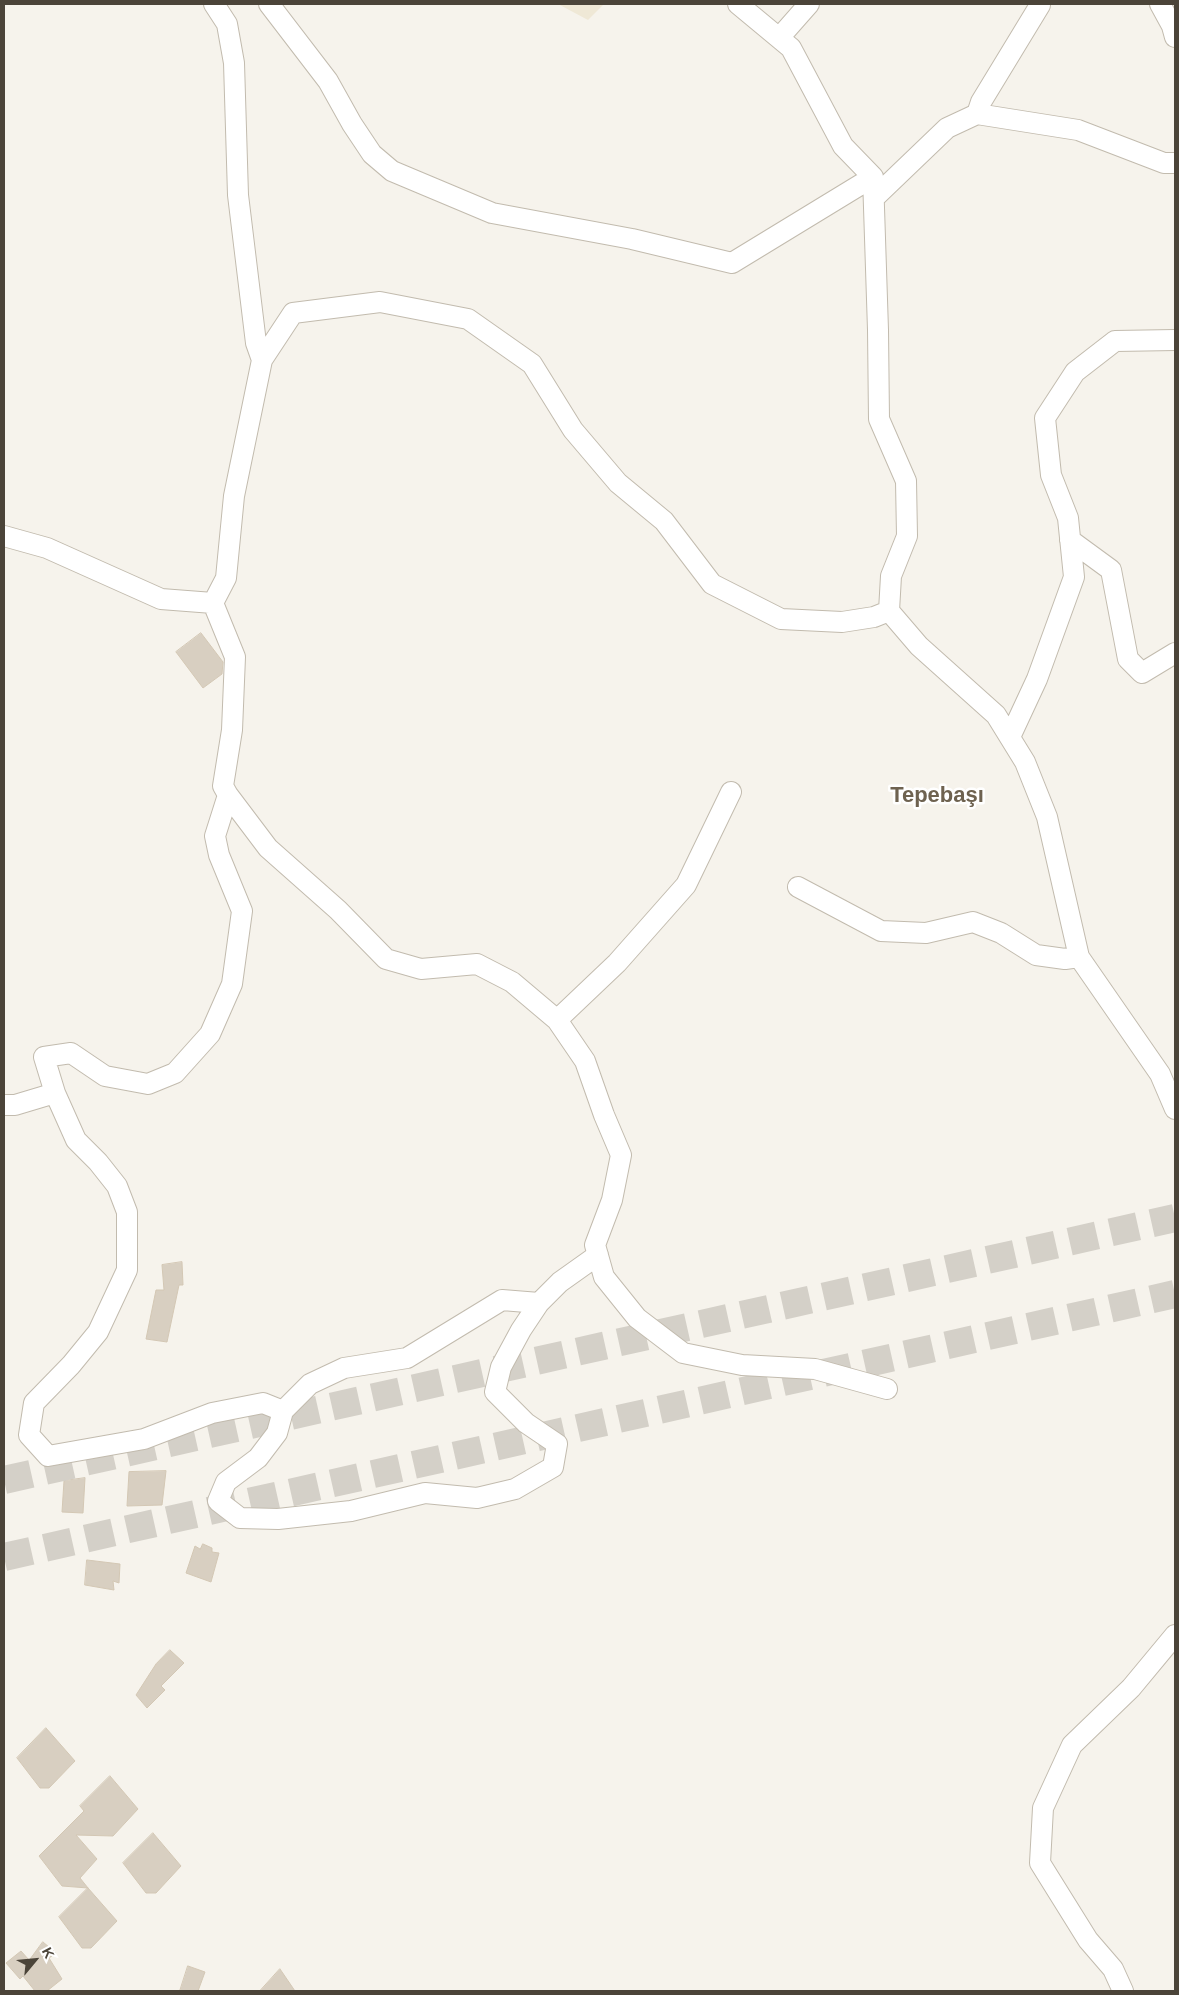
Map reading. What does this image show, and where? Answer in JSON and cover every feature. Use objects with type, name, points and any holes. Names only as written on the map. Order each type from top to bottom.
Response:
[{"type":"street","points":[[214,4],[227,24],[234,63],[238,195],[256,343],[262,360]]},
{"type":"street","points":[[268,4],[328,81],[352,124],[372,154],[392,170],[492,213],[632,239],[732,262],[872,177]]},
{"type":"street","points":[[738,4],[791,48],[843,146],[872,177],[878,330],[879,419],[906,481],[907,536],[891,576],[889,611],[919,646],[996,715],[1025,762],[1047,818],[1079,957],[1160,1074],[1175,1109]]},
{"type":"street","points":[[778,38],[809,4]]},
{"type":"street","points":[[1160,4],[1172,26],[1175,37]]},
{"type":"street","points":[[977,114],[981,102],[1040,5]]},
{"type":"street","points":[[874,198],[947,128],[977,114],[1078,130],[1164,163],[1175,163]]},
{"type":"street","points":[[887,1389],[815,1369],[742,1365],[682,1353],[636,1318],[604,1277],[595,1245],[612,1200],[621,1155],[604,1115],[585,1061],[557,1020],[512,982],[476,964],[421,969],[386,959],[338,910],[268,848],[223,786],[232,730],[235,657],[213,603],[226,578],[234,496],[262,360],[293,313],[380,302],[468,319],[532,364],[573,430],[618,482],[664,521],[712,584],[781,619],[842,622],[874,617],[889,611]]},
{"type":"street","points":[[1010,737],[1037,679],[1074,577],[1068,518],[1051,475],[1046,418],[1075,372],[1115,341],[1175,340]]},
{"type":"street","points":[[4,536],[47,548],[161,599],[213,603]]},
{"type":"street","points":[[1070,540],[1110,570],[1128,659],[1142,673],[1175,653]]},
{"type":"street","points":[[557,1020],[617,963],[686,885],[730,792]]},
{"type":"street","points":[[228,795],[215,836],[219,855],[242,910],[232,984],[210,1034],[175,1073],[148,1084],[105,1076],[71,1052],[44,1057],[55,1093],[76,1140],[98,1162],[117,1186],[127,1212],[127,1270],[98,1332],[34,1403],[28,1435],[48,1456],[144,1439],[212,1413],[262,1403],[284,1410]]},
{"type":"street","points":[[798,887],[881,931],[926,932],[973,922],[1001,933],[1036,955],[1065,959],[1079,957]]},
{"type":"street","points":[[4,1105],[15,1105],[55,1093]]},
{"type":"street","points":[[539,1303],[502,1300],[407,1358],[344,1368],[310,1384],[284,1410],[277,1433],[258,1458],[226,1482],[218,1501],[240,1518],[278,1519],[351,1511],[425,1493],[477,1498],[515,1489],[553,1467],[557,1444],[526,1423],[496,1392],[502,1367],[521,1330],[539,1303],[560,1282],[598,1255]]},
{"type":"street","points":[[1123,1991],[1113,1969],[1088,1940],[1040,1863],[1043,1808],[1072,1745],[1131,1688],[1175,1635]]},
{"type":"shaded area","points":[[558,4],[604,4],[588,20]]},
{"type":"building","points":[[201,633],[223,662],[222,674],[203,688],[176,652]]},
{"type":"building","points":[[182,1262],[183,1285],[179,1285],[167,1342],[146,1339],[156,1290],[164,1290],[162,1265]]},
{"type":"building","points":[[166,1471],[162,1505],[127,1506],[129,1472]]},
{"type":"building","points":[[85,1478],[83,1513],[62,1512],[64,1481]]},
{"type":"building","points":[[203,1544],[212,1548],[212,1552],[219,1553],[211,1582],[186,1573],[195,1546],[200,1549]]},
{"type":"building","points":[[87,1560],[120,1564],[119,1583],[113,1581],[114,1590],[85,1585]]},
{"type":"building","points":[[170,1650],[184,1663],[161,1686],[165,1690],[147,1708],[136,1695],[156,1664]]},
{"type":"building","points":[[46,1728],[75,1761],[49,1788],[40,1788],[17,1758]]},
{"type":"building","points":[[110,1776],[138,1809],[113,1836],[76,1835],[97,1859],[80,1878],[88,1888],[62,1886],[39,1856],[84,1811],[80,1806]]},
{"type":"building","points":[[153,1833],[181,1866],[156,1893],[146,1893],[123,1863]]},
{"type":"building","points":[[88,1888],[117,1921],[91,1948],[82,1948],[59,1917]]},
{"type":"building","points":[[43,1942],[56,1953],[49,1958],[62,1979],[47,1991],[35,1991],[23,1976],[20,1979],[6,1963],[21,1951],[29,1960]]},
{"type":"building","points":[[188,1966],[205,1972],[198,1991],[180,1991]]},
{"type":"building","points":[[280,1969],[295,1991],[260,1991]]},
{"type":"tunnel","points":[[4,1480],[1175,1218]]},
{"type":"tunnel","points":[[4,1557],[1175,1294]]},
{"type":"district","name":"Tepebaşı","points":[[937,796]]}]
